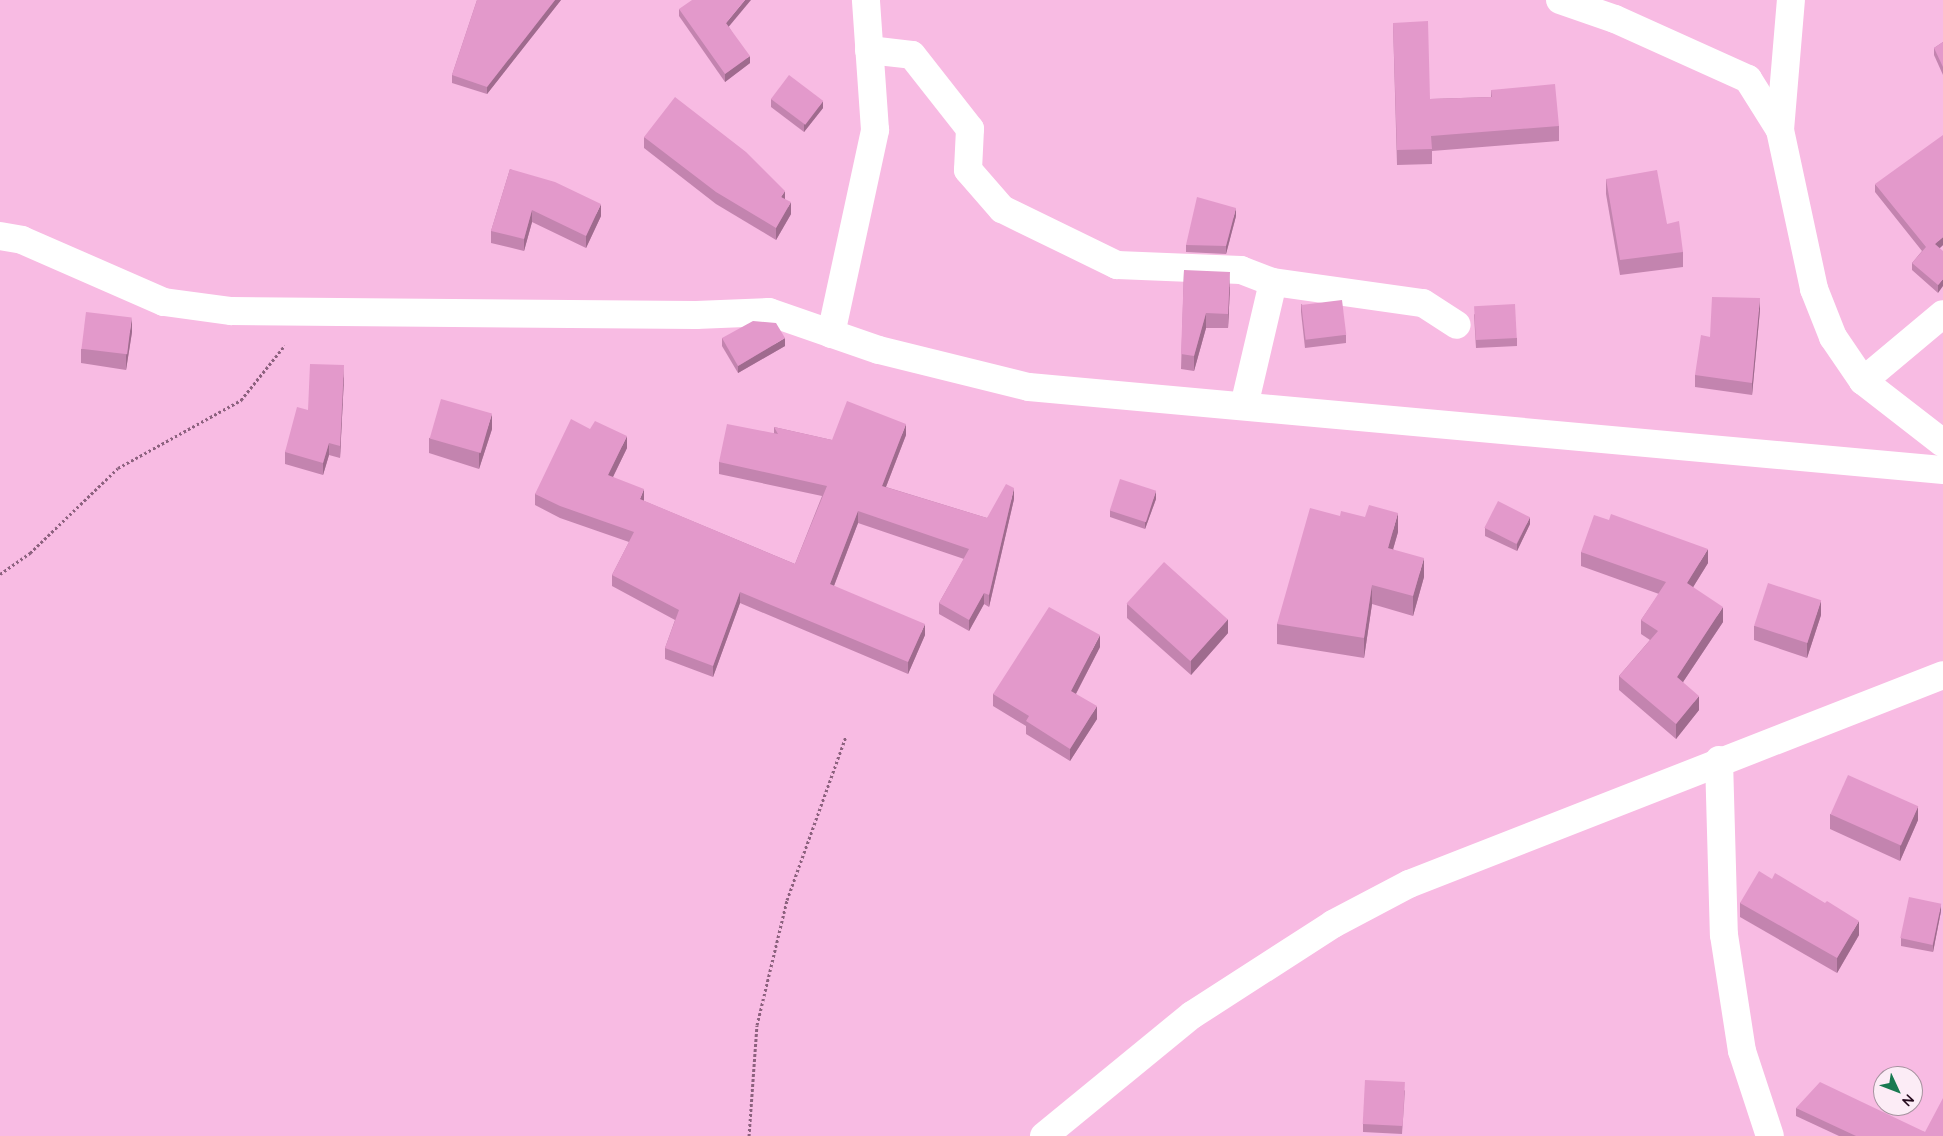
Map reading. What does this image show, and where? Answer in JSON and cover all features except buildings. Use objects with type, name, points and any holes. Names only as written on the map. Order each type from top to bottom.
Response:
[{"type":"street","points":[[831,334],[875,130],[866,0]]},
{"type":"street","points":[[1560,0],[1616,19],[1748,79],[1780,130]]},
{"type":"street","points":[[1791,0],[1780,130],[1814,290],[1833,337],[1863,381],[1943,443]]},
{"type":"street","points":[[870,50],[912,55],[970,130],[968,170],[1002,209],[1117,265],[1241,270],[1272,282],[1423,302],[1457,325]]},
{"type":"street","points":[[0,236],[22,240],[164,302],[231,311],[696,315],[769,312],[880,350],[1029,387],[1943,470]]},
{"type":"street","points":[[1244,406],[1272,282]]},
{"type":"street","points":[[1863,381],[1943,314]]},
{"type":"street","points":[[1044,1136],[1192,1015],[1333,924],[1409,884],[1719,760],[1943,675]]},
{"type":"street","points":[[1719,760],[1724,935],[1742,1051],[1770,1136]]},
{"type":"path","points":[[0,574],[30,553],[118,468],[241,400],[312,312]]},
{"type":"path","points":[[749,1136],[757,1024],[787,900],[846,736]]}]
